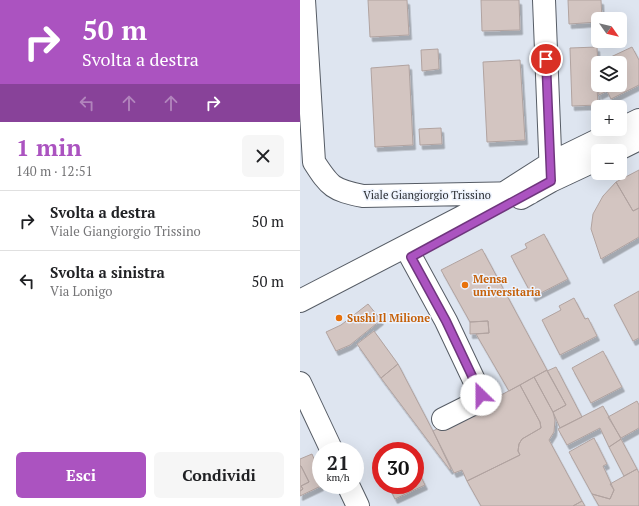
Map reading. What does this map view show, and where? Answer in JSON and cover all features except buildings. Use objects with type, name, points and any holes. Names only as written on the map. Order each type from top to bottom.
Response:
[{"type":"street","name":"Viale Giangiorgio Trissino","points":[[304,0],[314,162],[327,182],[340,192],[363,196],[530,193]]},
{"type":"street","points":[[544,0],[551,172]]},
{"type":"street","points":[[302,307],[487,204],[502,194],[551,172],[639,120]]},
{"type":"street","points":[[627,145],[639,139]]},
{"type":"street","name":"Viale Giangiorgio Trissino","points":[[302,307],[411,257],[530,193],[551,172],[591,161]]},
{"type":"street","points":[[411,257],[446,321],[481,395],[479,401],[443,419]]},
{"type":"street","points":[[300,383],[328,442]]},
{"type":"street","points":[[352,494],[358,506]]},
{"type":"place","name":"Mensa universitaria","points":[[465,285]]},
{"type":"place","name":"Sushi Il Milione","points":[[339,318]]},
{"type":"route","points":[[481,395],[480,390],[446,321],[411,257],[551,181],[546,59]]}]
